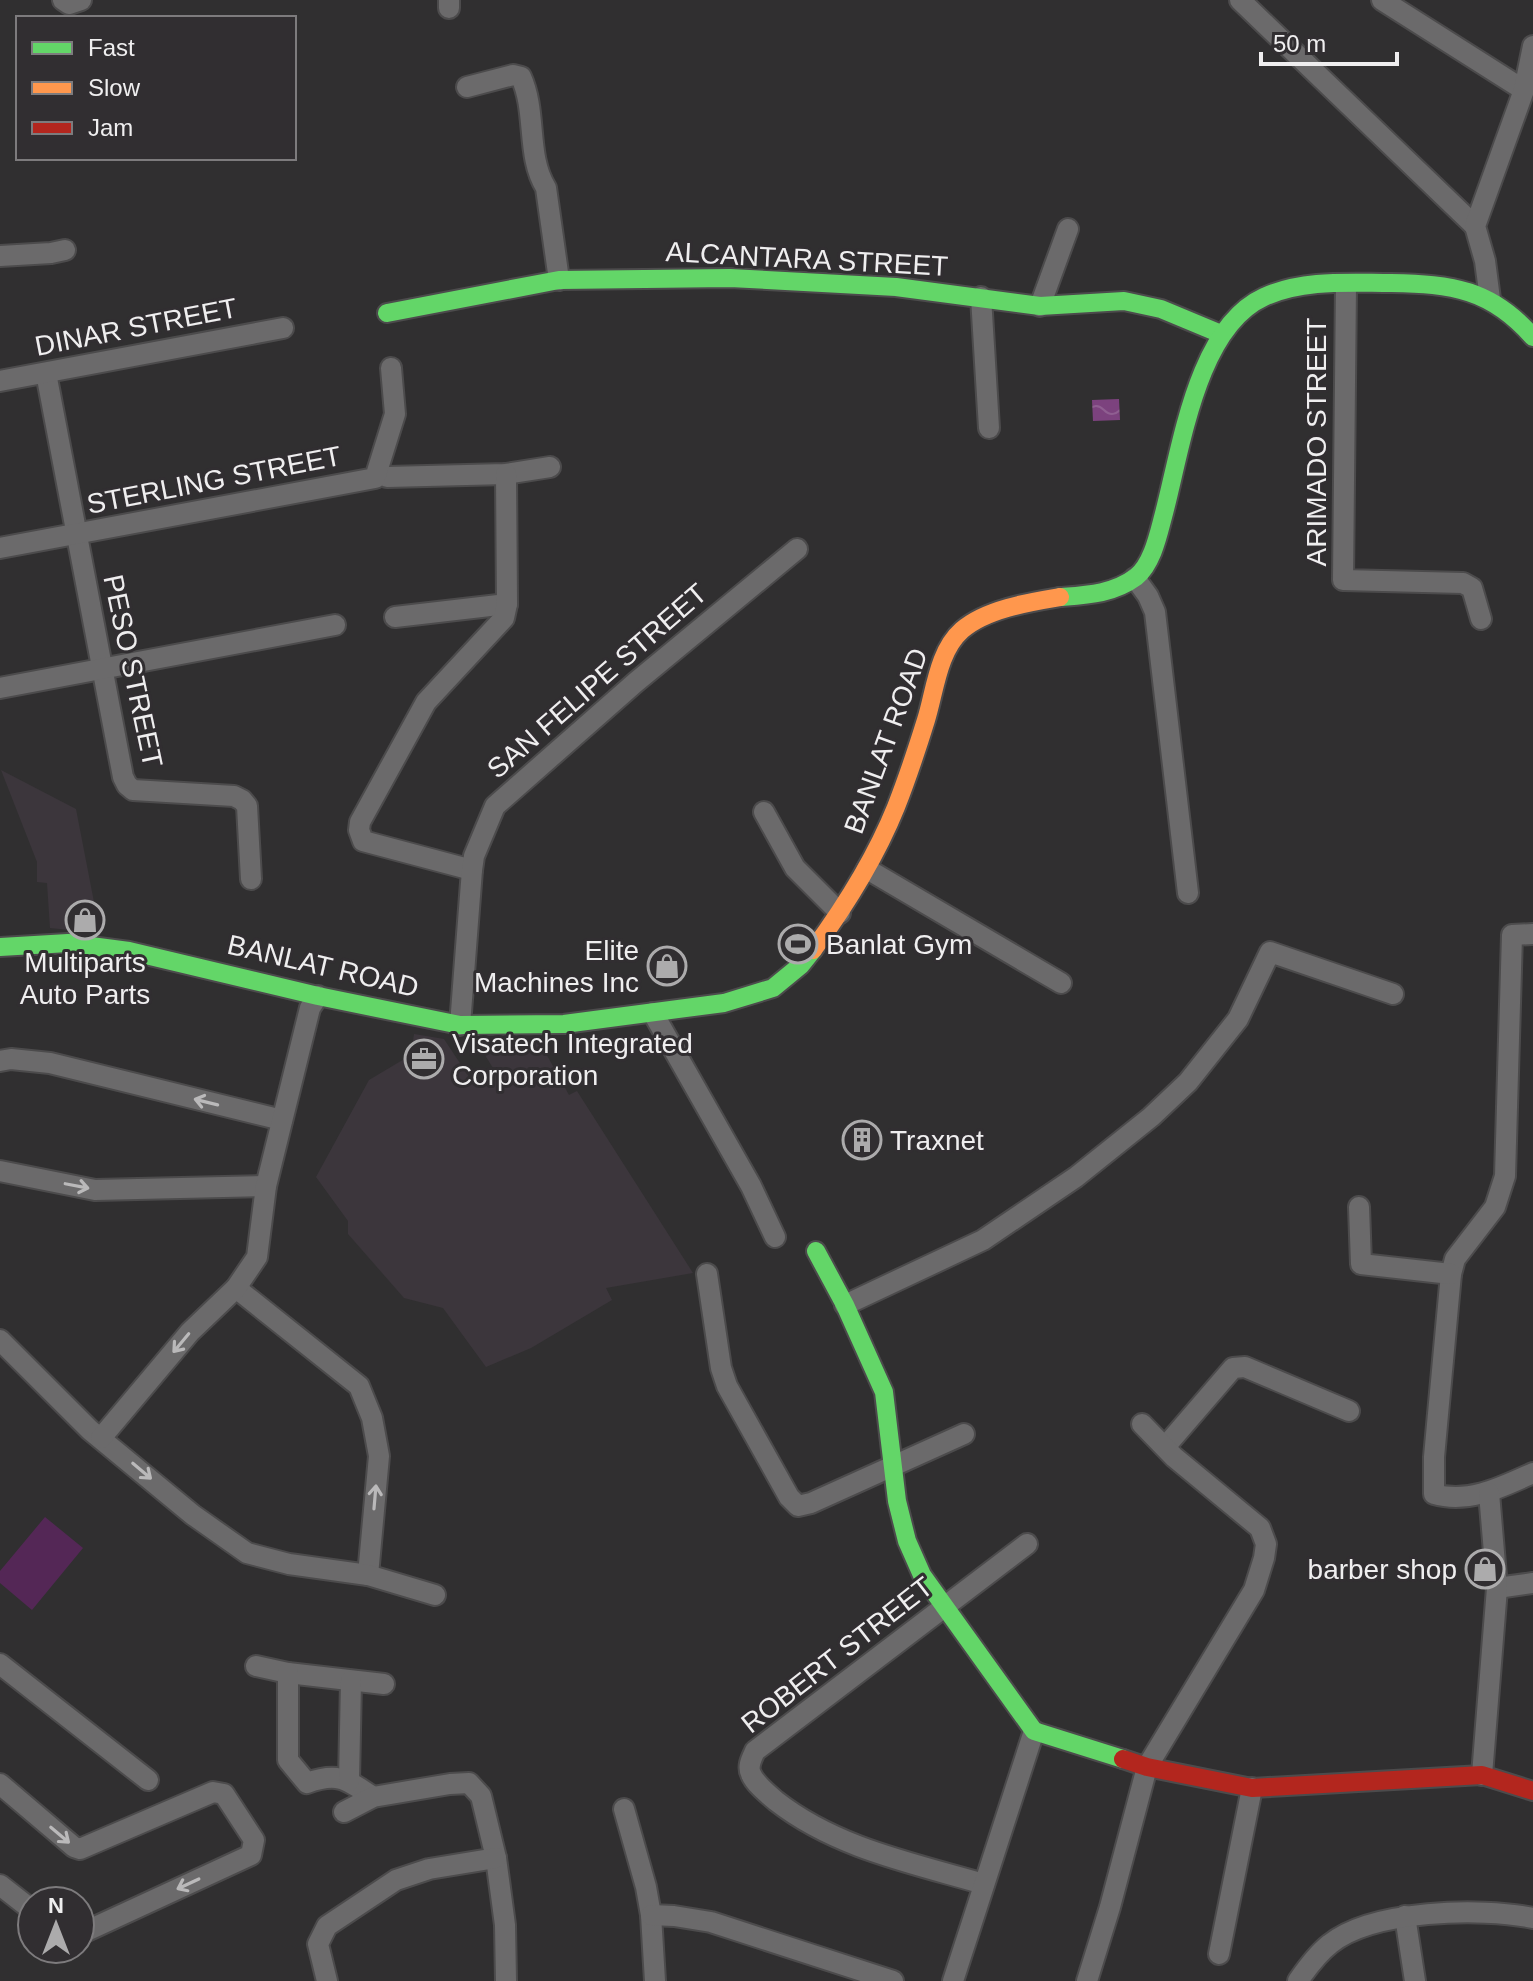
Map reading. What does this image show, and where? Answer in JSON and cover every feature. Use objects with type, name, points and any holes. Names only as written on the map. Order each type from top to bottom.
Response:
[{"type":"street","points":[[63,0],[69,4],[81,0]]},
{"type":"street","points":[[1240,0],[1475,226],[1485,261],[1490,299]]},
{"type":"street","points":[[1382,0],[1524,90]]},
{"type":"street","points":[[1475,226],[1524,90],[1533,46]]},
{"type":"street","points":[[467,87],[517,75],[524,82],[538,175],[546,188],[559,280]]},
{"type":"street","points":[[1040,306],[1068,229]]},
{"type":"street","points":[[0,256],[65,250]]},
{"type":"street","name":"ALCANTARA STREET","points":[[387,313],[559,280],[730,278],[896,287],[1040,306],[1124,301],[1161,309],[1221,334]]},
{"type":"street","points":[[1188,893],[1155,612],[1135,578],[1144,569],[1158,538],[1199,379],[1221,334],[1234,319],[1266,296],[1306,285],[1346,285],[1435,286],[1490,299],[1516,317],[1533,337]]},
{"type":"street","name":"ARIMADO STREET","points":[[1346,285],[1343,580],[1463,583],[1472,588],[1481,619]]},
{"type":"street","points":[[981,297],[989,428]]},
{"type":"street","name":"DINAR STREET","points":[[0,381],[283,328]]},
{"type":"street","name":"STERLING STREET","points":[[0,548],[375,478],[395,414],[391,368]]},
{"type":"street","name":"PESO STREET","points":[[46,373],[127,785],[133,790],[234,796],[242,800],[247,806],[251,879]]},
{"type":"street","points":[[387,477],[506,474],[550,467]]},
{"type":"street","points":[[472,870],[363,841],[359,830],[360,822],[426,702],[504,618],[507,604],[506,474]]},
{"type":"street","name":"SAN FELIPE STREET","points":[[460,1025],[474,856],[495,806],[636,682],[797,549]]},
{"type":"street","name":"BANLAT ROAD","points":[[0,947],[68,943],[129,951],[318,996],[460,1025],[564,1024],[724,1003],[773,988],[801,965],[840,913],[867,869],[900,795],[940,667],[964,628],[1006,608],[1059,597],[1106,593],[1135,578]]},
{"type":"street","points":[[395,617],[507,604]]},
{"type":"street","points":[[0,688],[335,625]]},
{"type":"street","points":[[764,812],[795,868],[840,913]]},
{"type":"street","points":[[867,869],[1061,983]]},
{"type":"street","points":[[1523,934],[1505,1176],[1495,1207],[1455,1259],[1451,1274],[1434,1457],[1434,1494],[1445,1497],[1489,1493],[1533,1473]]},
{"type":"street","points":[[845,1305],[983,1240],[1076,1177],[1151,1117],[1188,1082],[1238,1019],[1270,952],[1393,994]]},
{"type":"street","points":[[101,1438],[190,1332],[236,1288],[257,1257],[266,1186],[310,1008],[318,996]]},
{"type":"street","points":[[653,1013],[751,1186],[775,1237]]},
{"type":"street","points":[[0,1061],[11,1059],[50,1063],[282,1120]]},
{"type":"street","points":[[0,1171],[95,1190],[266,1186]]},
{"type":"street","points":[[1359,1207],[1361,1264],[1451,1274]]},
{"type":"street","points":[[816,1251],[845,1305],[884,1392],[897,1501],[907,1541],[922,1575],[1034,1731],[1147,1767],[1252,1788],[1482,1775],[1533,1791]]},
{"type":"street","points":[[707,1274],[721,1368],[727,1386],[789,1497],[798,1506],[811,1503],[964,1434]]},
{"type":"street","points":[[236,1288],[359,1386],[372,1418],[379,1456],[368,1575]]},
{"type":"street","points":[[0,1340],[101,1438],[193,1515],[247,1553],[289,1564],[368,1575],[435,1595]]},
{"type":"street","points":[[1165,1447],[1233,1368],[1245,1367],[1349,1411]]},
{"type":"street","points":[[1087,1981],[1147,1767],[1241,1617],[1254,1590],[1266,1544],[1260,1528],[1142,1424]]},
{"type":"street","points":[[1482,1775],[1497,1588],[1489,1493]]},
{"type":"street","name":"ROBERT STREET","points":[[984,1884],[861,1848],[821,1831],[768,1794],[750,1774],[749,1763],[755,1751],[1027,1544]]},
{"type":"street","points":[[1497,1588],[1533,1583]]},
{"type":"street","points":[[0,1664],[148,1780]]},
{"type":"street","points":[[256,1666],[288,1673],[384,1684]]},
{"type":"street","points":[[288,1673],[288,1760],[307,1783],[324,1776],[349,1781],[373,1797]]},
{"type":"street","points":[[349,1781],[351,1681]]},
{"type":"street","points":[[953,1981],[1034,1731]]},
{"type":"street","points":[[344,1812],[373,1797],[469,1783],[481,1796],[496,1858],[505,1925],[506,1981]]},
{"type":"street","points":[[0,1784],[80,1849],[213,1792],[224,1794],[254,1840],[255,1848],[251,1855],[96,1927]]},
{"type":"street","points":[[1219,1954],[1252,1788]]},
{"type":"street","points":[[624,1809],[646,1887],[655,1981]]},
{"type":"street","points":[[327,1981],[318,1944],[327,1926],[396,1880],[429,1869],[496,1858]]},
{"type":"street","points":[[0,1885],[16,1898]]},
{"type":"street","points":[[1298,1981],[1330,1943],[1364,1925],[1405,1916],[1455,1913],[1533,1918]]},
{"type":"street","points":[[651,1915],[711,1922],[893,1981]]},
{"type":"street","points":[[1405,1916],[1415,1981]]},
{"type":"shaded area","points":[[1,770],[76,809],[100,933],[50,928],[47,883],[37,882],[37,862]]},
{"type":"shaded area","points":[[414,1034],[444,1039],[475,1086],[496,1073],[477,1042],[539,1041],[569,1095],[577,1091],[693,1273],[606,1288],[612,1300],[531,1348],[486,1367],[443,1308],[404,1298],[348,1234],[348,1221],[316,1177],[369,1080],[411,1055]]},
{"type":"shaded area","points":[[45,1517],[83,1548],[32,1610],[0,1583],[0,1571]]},
{"type":"water","points":[[1119,399],[1120,420],[1093,421],[1092,400]]},
{"type":"traffic: fast","points":[[387,313],[559,280],[730,278],[896,287],[1040,306],[1124,301],[1161,309],[1221,334]]},
{"type":"traffic: fast","points":[[1060,597],[1100,593],[1127,583],[1142,571],[1156,541],[1185,427],[1207,363],[1222,335],[1241,313],[1264,297],[1295,287],[1327,283],[1433,285],[1469,292],[1486,299],[1502,308],[1533,337]]},
{"type":"traffic: fast","points":[[0,947],[68,943],[129,951],[318,996],[460,1025],[564,1024],[724,1003],[773,988],[801,965],[813,950]]},
{"type":"traffic: fast","points":[[816,1251],[845,1305],[884,1392],[897,1501],[907,1541],[922,1575],[1034,1731],[1123,1759]]},
{"type":"traffic: slow","points":[[813,950],[859,881],[888,826],[926,720],[942,660],[954,639],[983,617],[1022,604],[1060,597]]},
{"type":"traffic: jam","points":[[1123,1759],[1147,1767],[1252,1788],[1482,1775],[1533,1791]]},
{"type":"place","name":"Multiparts Auto Parts","points":[[85,920]]},
{"type":"place","name":"Banlat Gym","points":[[798,944]]},
{"type":"place","name":"Elite Machines Inc","points":[[667,966]]},
{"type":"place","name":"Visatech Integrated Corporation","points":[[424,1059]]},
{"type":"place","name":"Traxnet","points":[[862,1140]]},
{"type":"place","name":"barber shop","points":[[1485,1569]]}]
